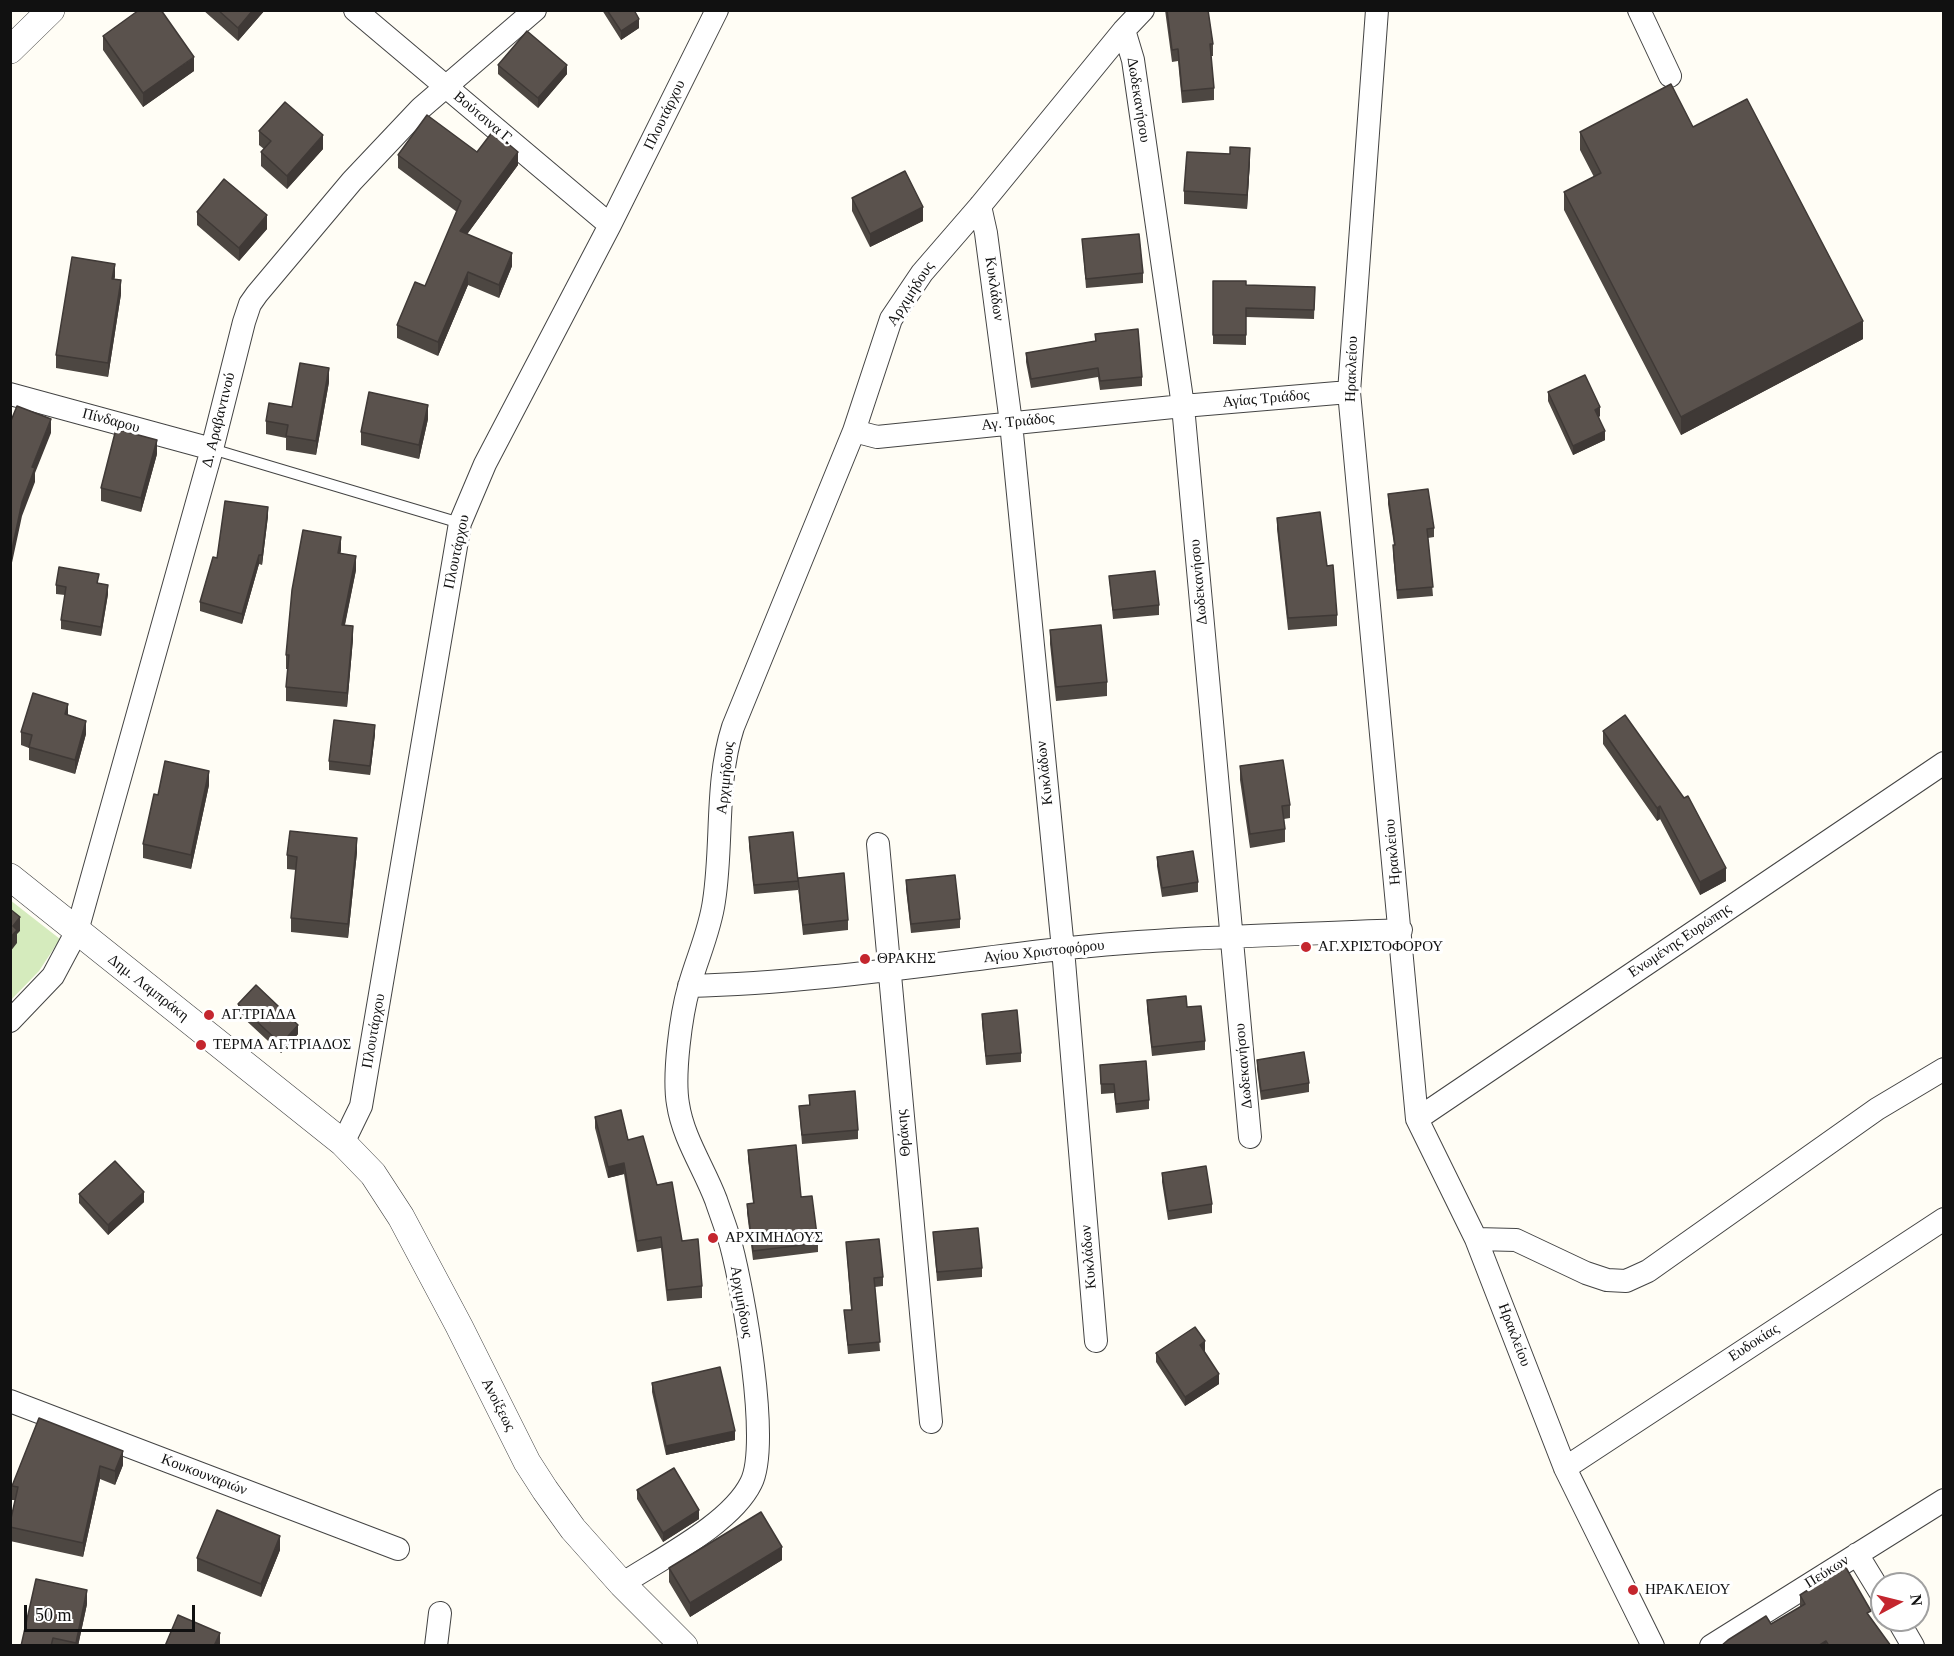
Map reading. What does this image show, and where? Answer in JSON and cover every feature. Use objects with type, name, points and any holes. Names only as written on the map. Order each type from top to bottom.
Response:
[{"type":"street","points":[[10,50],[51,10]]},
{"type":"street","name":"Βούτσινα Γ.","points":[[356,10],[610,225]]},
{"type":"street","name":"Δ. Αραβαντινού","points":[[10,1021],[53,976],[77,931],[212,449],[236,350],[254,299],[352,181],[421,108],[536,10]]},
{"type":"street","name":"Πλουτάρχου","points":[[343,1143],[361,1106],[460,523],[485,464],[610,225],[717,10]]},
{"type":"street","name":"Αρχιμήδους","points":[[622,1584],[712,1526],[732,1508],[751,1482],[758,1452],[757,1413],[746,1325],[731,1245],[712,1190],[682,1123],[677,1102],[676,1081],[682,1019],[689,986],[701,955],[714,903],[727,746],[747,691],[854,431],[891,319],[922,273],[1143,10]]},
{"type":"street","name":"Ηρακλείου","points":[[1377,10],[1349,392],[1417,1119],[1476,1239],[1565,1468],[1653,1646]]},
{"type":"street","points":[[1639,10],[1670,76]]},
{"type":"street","name":"Δωδεκανήσου","points":[[1124,30],[1133,60],[1183,406],[1250,1137]]},
{"type":"street","name":"Κυκλάδων","points":[[980,206],[986,233],[1011,423],[1063,949],[1096,1341]]},
{"type":"street","name":"Αγίας Τριάδος","points":[[1183,406],[1349,392]]},
{"type":"street","name":"Πίνδαρου","points":[[10,394],[212,449]]},
{"type":"street","name":"Αγ. Τριάδος","points":[[854,431],[877,437],[1183,406]]},
{"type":"street","name":"Ενωμένης Ευρώπης","points":[[1417,1119],[1944,763]]},
{"type":"street","name":"Θράκης","points":[[878,844],[931,1422]]},
{"type":"street","name":"Δημ. Λαμπράκη","points":[[10,877],[343,1143]]},
{"type":"street","name":"Αγίου Χριστοφόρου","points":[[689,986],[889,970],[1063,949],[1401,930]]},
{"type":"street","points":[[1476,1239],[1516,1240],[1586,1273],[1607,1280],[1626,1281],[1648,1271],[1877,1109],[1944,1069]]},
{"type":"street","name":"Ανοίξεως","points":[[343,1143],[373,1174],[401,1217],[527,1462],[544,1490],[573,1529],[622,1584],[684,1646]]},
{"type":"street","name":"Ευδοκίας","points":[[1565,1468],[1944,1219]]},
{"type":"street","name":"Κουκουναριών","points":[[10,1401],[398,1549]]},
{"type":"street","name":"Πεύκων","points":[[1711,1646],[1944,1500]]},
{"type":"street","points":[[1857,1554],[1870,1575]]},
{"type":"street","points":[[436,1646],[440,1612]]},
{"type":"street","points":[[1905,1632],[1913,1646]]},
{"type":"lane","points":[[212,449],[460,523]]},
{"type":"green space","points":[[10,900],[60,939],[39,971],[11,1000]]},
{"type":"building","points":[[139,10],[161,10],[194,57],[143,93],[103,36]]},
{"type":"building","points":[[218,10],[253,10],[238,28]]},
{"type":"building","points":[[607,10],[634,10],[639,19],[621,31]]},
{"type":"building","points":[[1167,10],[1208,10],[1213,44],[1210,44],[1214,88],[1182,91],[1178,49],[1172,50]]},
{"type":"building","points":[[527,31],[567,65],[538,98],[498,65]]},
{"type":"building","points":[[1671,84],[1693,127],[1747,99],[1863,321],[1681,417],[1564,192],[1601,173],[1580,132]]},
{"type":"building","points":[[285,102],[323,135],[287,176],[261,152],[271,141],[259,131]]},
{"type":"building","points":[[427,115],[477,152],[493,131],[518,152],[460,231],[512,253],[499,285],[468,272],[438,342],[397,325],[415,282],[425,286],[461,201],[398,155]]},
{"type":"building","points":[[1230,147],[1250,148],[1247,195],[1184,191],[1187,152],[1230,154]]},
{"type":"building","points":[[905,171],[923,207],[870,234],[852,198]]},
{"type":"building","points":[[224,179],[267,215],[239,248],[197,212]]},
{"type":"building","points":[[1139,234],[1143,273],[1086,279],[1082,239]]},
{"type":"building","points":[[72,257],[115,264],[112,279],[121,280],[108,363],[56,355]]},
{"type":"building","points":[[1213,281],[1246,281],[1246,285],[1315,287],[1314,310],[1246,308],[1246,335],[1213,335]]},
{"type":"building","points":[[1138,329],[1142,377],[1100,381],[1098,368],[1031,379],[1026,353],[1096,341],[1095,334]]},
{"type":"building","points":[[300,363],[329,368],[316,441],[286,436],[288,425],[266,421],[269,403],[292,407]]},
{"type":"building","points":[[1585,375],[1600,407],[1595,410],[1605,431],[1573,446],[1548,392]]},
{"type":"building","points":[[369,392],[428,405],[419,445],[361,432]]},
{"type":"building","points":[[17,406],[51,419],[32,467],[35,468],[22,502],[10,559],[10,423]]},
{"type":"building","points":[[116,429],[157,440],[141,498],[101,488]]},
{"type":"building","points":[[1428,489],[1434,528],[1427,529],[1433,587],[1397,590],[1393,545],[1395,545],[1388,494]]},
{"type":"building","points":[[225,501],[268,507],[262,555],[259,555],[242,614],[200,602],[213,557],[217,558]]},
{"type":"building","points":[[1320,512],[1327,566],[1333,565],[1337,615],[1288,618],[1277,518]]},
{"type":"building","points":[[303,530],[341,537],[338,553],[356,556],[342,625],[353,626],[347,693],[286,687],[289,655],[286,655],[292,590]]},
{"type":"building","points":[[59,567],[99,574],[97,583],[108,585],[101,627],[61,620],[66,587],[56,585]]},
{"type":"building","points":[[1155,571],[1159,605],[1113,610],[1109,576]]},
{"type":"building","points":[[1101,625],[1107,682],[1056,687],[1050,630]]},
{"type":"building","points":[[33,693],[68,704],[65,714],[86,721],[75,760],[29,747],[32,735],[21,732]]},
{"type":"building","points":[[1625,715],[1684,798],[1688,796],[1726,868],[1700,882],[1660,806],[1657,808],[1603,731]]},
{"type":"building","points":[[334,720],[375,725],[370,766],[329,761]]},
{"type":"building","points":[[1283,760],[1290,805],[1282,806],[1285,829],[1250,834],[1240,766]]},
{"type":"building","points":[[165,761],[209,771],[191,855],[143,844],[154,794],[158,795]]},
{"type":"building","points":[[290,831],[357,838],[348,924],[291,918],[297,857],[287,855]]},
{"type":"building","points":[[793,832],[798,881],[754,885],[749,837]]},
{"type":"building","points":[[1193,851],[1198,882],[1162,888],[1157,857]]},
{"type":"building","points":[[844,873],[848,920],[803,925],[798,878]]},
{"type":"building","points":[[955,875],[960,919],[911,924],[906,880]]},
{"type":"building","points":[[10,909],[20,917],[13,926],[17,930],[10,938]]},
{"type":"building","points":[[256,985],[298,1025],[281,1044],[238,1004]]},
{"type":"building","points":[[1186,996],[1187,1007],[1201,1006],[1205,1041],[1152,1047],[1147,1000]]},
{"type":"building","points":[[1017,1010],[1021,1053],[986,1056],[982,1014]]},
{"type":"building","points":[[1304,1052],[1309,1083],[1261,1091],[1257,1060]]},
{"type":"building","points":[[1146,1061],[1149,1100],[1116,1104],[1114,1084],[1101,1084],[1100,1065]]},
{"type":"building","points":[[855,1091],[858,1130],[802,1135],[799,1106],[810,1105],[809,1095]]},
{"type":"building","points":[[621,1110],[628,1140],[643,1136],[657,1185],[672,1182],[682,1241],[698,1239],[702,1286],[667,1290],[661,1237],[637,1241],[624,1163],[608,1167],[595,1117]]},
{"type":"building","points":[[796,1145],[801,1197],[812,1196],[818,1243],[753,1251],[747,1204],[754,1203],[748,1150]]},
{"type":"building","points":[[115,1161],[144,1192],[108,1225],[79,1194]]},
{"type":"building","points":[[1206,1166],[1212,1204],[1168,1211],[1162,1173]]},
{"type":"building","points":[[978,1228],[982,1268],[937,1272],[933,1232]]},
{"type":"building","points":[[879,1239],[883,1277],[874,1278],[880,1342],[848,1345],[844,1310],[852,1310],[846,1242]]},
{"type":"building","points":[[1195,1327],[1205,1341],[1200,1345],[1219,1374],[1185,1397],[1156,1353]]},
{"type":"building","points":[[720,1367],[735,1431],[666,1446],[652,1383]]},
{"type":"building","points":[[39,1418],[123,1451],[115,1471],[100,1466],[83,1543],[10,1527],[18,1487],[12,1486]]},
{"type":"building","points":[[674,1468],[699,1510],[663,1533],[637,1490]]},
{"type":"building","points":[[217,1510],[280,1536],[261,1584],[197,1558]]},
{"type":"building","points":[[761,1512],[782,1547],[690,1603],[669,1568]]},
{"type":"building","points":[[1845,1566],[1870,1609],[1867,1613],[1870,1617],[1870,1632],[1881,1632],[1891,1646],[1829,1646],[1826,1641],[1818,1646],[1721,1646],[1766,1616],[1771,1624],[1805,1604],[1800,1595]]},
{"type":"building","points":[[36,1579],[87,1590],[76,1643],[53,1638],[51,1646],[21,1646]]},
{"type":"building","points":[[178,1615],[220,1633],[214,1646],[165,1646]]},
{"type":"place","name":"ΑΓ.ΧΡΙΣΤΟΦΟΡΟΥ","points":[[1306,947]]},
{"type":"place","name":"ΘΡΑΚΗΣ","points":[[865,959]]},
{"type":"place","name":"ΑΓ.ΤΡΙΑΔΑ","points":[[209,1015]]},
{"type":"place","name":"ΤΕΡΜΑ ΑΓ.ΤΡΙΑΔΟΣ","points":[[201,1045]]},
{"type":"place","name":"ΑΡΧΙΜΗΔΟΥΣ","points":[[713,1238]]},
{"type":"place","name":"ΗΡΑΚΛΕΙΟΥ","points":[[1633,1590]]}]
